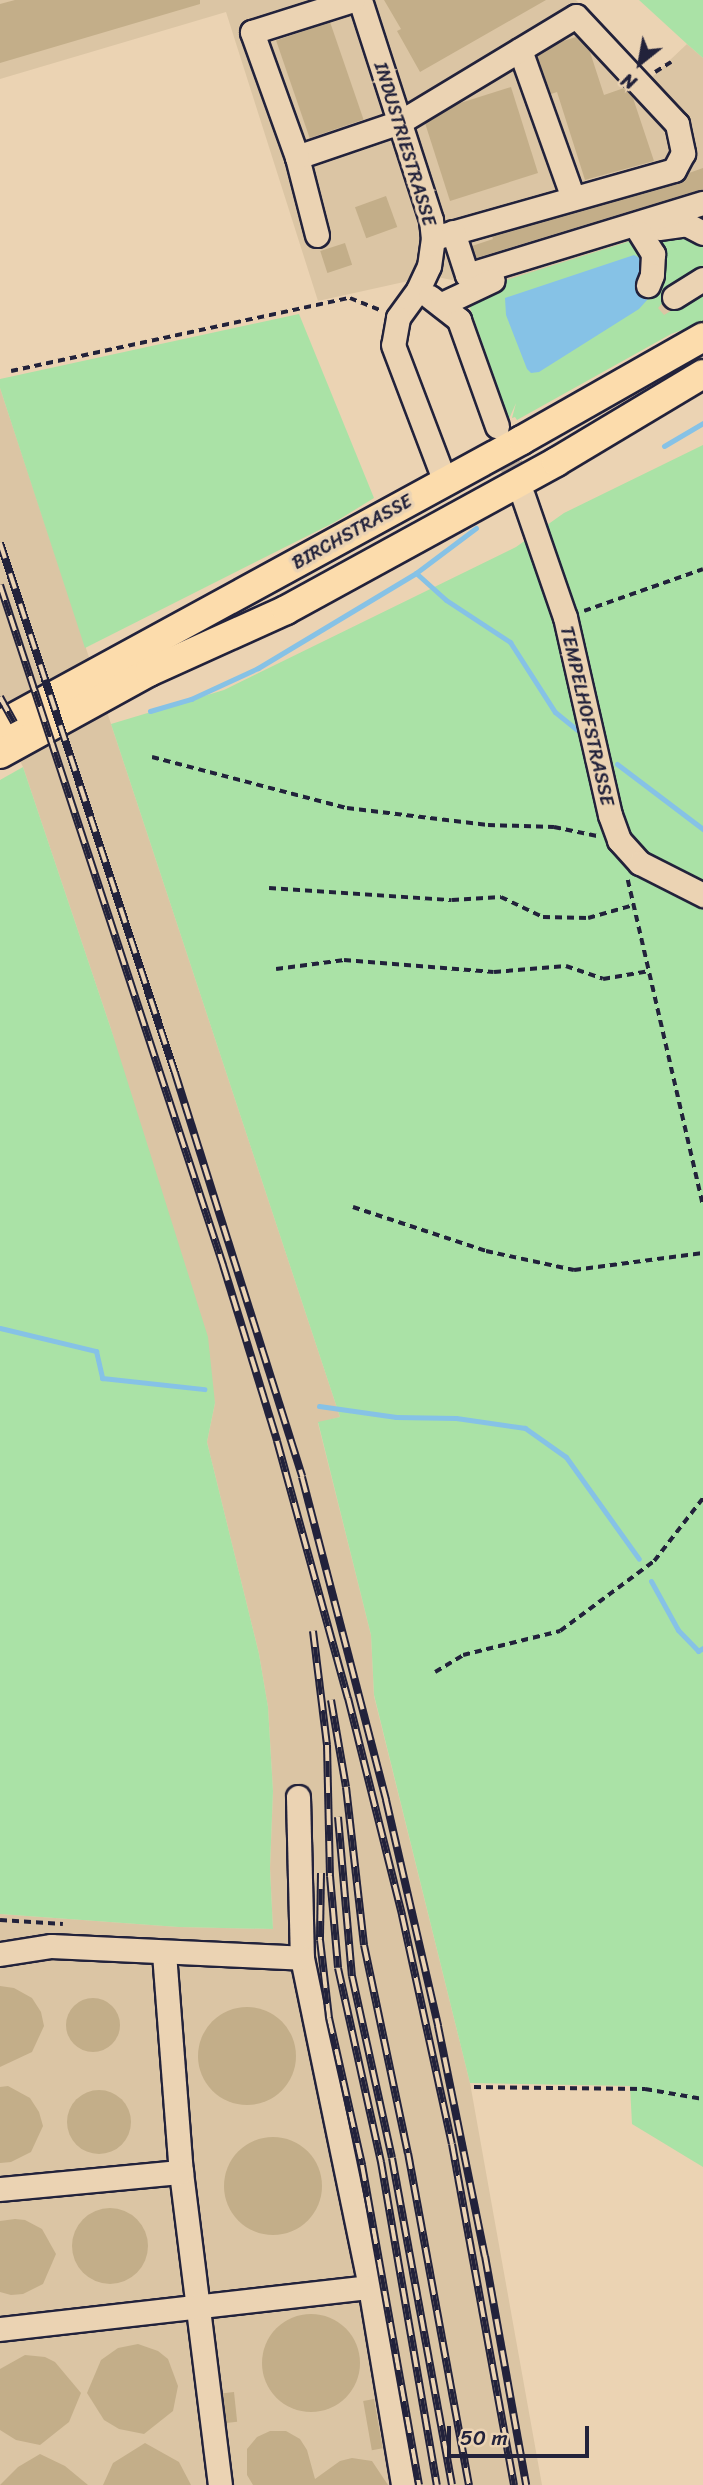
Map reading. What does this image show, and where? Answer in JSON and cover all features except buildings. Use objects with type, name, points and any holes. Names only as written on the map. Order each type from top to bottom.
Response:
[{"type":"main road","name":"BIRCHSTRASSE","points":[[0,725],[445,482],[703,337]]},
{"type":"main road","name":"BIRCHSTRASSE","points":[[0,754],[149,672],[286,610],[589,443],[703,373]]},
{"type":"main road","points":[[445,482],[461,513]]},
{"type":"street","points":[[317,235],[297,157],[252,32],[353,0]]},
{"type":"street","name":"INDUSTRIESTRASSE","points":[[360,0],[400,122],[443,235],[418,290],[398,318]]},
{"type":"street","points":[[297,157],[400,122],[576,16],[677,124],[683,153],[674,170],[443,235],[467,275],[703,203]]},
{"type":"street","points":[[520,50],[572,198]]},
{"type":"street","points":[[681,144],[703,154]]},
{"type":"street","points":[[443,304],[495,279],[675,223],[686,223],[703,233]]},
{"type":"street","points":[[640,233],[653,254],[652,275],[648,285]]},
{"type":"street","points":[[674,297],[703,279]]},
{"type":"street","points":[[418,290],[443,304],[459,320],[497,426]]},
{"type":"street","points":[[398,318],[393,345],[396,358],[445,482]]},
{"type":"street","name":"TEMPELHOFSTRASSE","points":[[523,496],[565,617],[610,815],[619,840],[640,863],[703,895]]},
{"type":"street","points":[[298,1797],[302,1958],[370,2287],[403,2485]]},
{"type":"street","points":[[0,1954],[51,1946],[302,1958]]},
{"type":"street","points":[[164,1953],[181,2172],[200,2305],[220,2485]]},
{"type":"street","points":[[0,2189],[181,2172]]},
{"type":"street","points":[[0,2329],[370,2287]]},
{"type":"path","points":[[652,75],[670,62]]},
{"type":"path","points":[[11,371],[350,298],[398,318]]},
{"type":"path","points":[[565,617],[703,569]]},
{"type":"path","points":[[152,757],[347,808],[488,825],[554,827],[619,840]]},
{"type":"path","points":[[628,879],[703,1205]]},
{"type":"path","points":[[269,888],[452,900],[501,897],[543,917],[588,918],[634,905]]},
{"type":"path","points":[[276,968],[344,960],[494,972],[566,966],[603,979],[649,971]]},
{"type":"path","points":[[353,1207],[486,1251],[574,1270],[703,1253]]},
{"type":"path","points":[[435,1672],[463,1655],[560,1631],[654,1562],[703,1498]]},
{"type":"path","points":[[474,2087],[645,2089],[703,2099]]},
{"type":"shaded area","points":[[0,0],[576,0],[651,78],[687,44],[703,58],[703,294],[516,402],[509,417],[463,282],[431,276],[318,301],[226,12],[0,79]]},
{"type":"shaded area","points":[[0,388],[340,1417],[318,1423],[371,1635],[374,1696],[470,2083],[542,2485],[0,2485],[0,1914],[178,1927],[273,1929],[270,1868],[273,1791],[268,1707],[259,1654],[207,1442],[215,1403],[111,1029],[23,767],[0,720]]},
{"type":"green space","points":[[639,0],[703,0],[703,58],[687,44]]},
{"type":"green space","points":[[672,228],[703,244],[703,267],[672,292],[658,308],[664,315],[703,292],[703,322],[671,334],[517,420],[512,418],[516,403],[509,419],[469,305],[474,298],[500,282]]},
{"type":"green space","points":[[299,314],[374,498],[335,522],[85,648],[0,388],[0,379]]},
{"type":"green space","points":[[703,445],[703,2167],[632,2124],[630,2086],[470,2083],[374,1695],[371,1635],[318,1422],[340,1417],[111,724],[224,690],[516,547],[564,513]]},
{"type":"green space","points":[[23,767],[111,1029],[208,1337],[215,1403],[207,1442],[259,1654],[268,1707],[273,1791],[270,1868],[273,1929],[178,1927],[0,1914],[0,780]]},
{"type":"water","points":[[634,255],[640,258],[642,267],[635,288],[648,299],[639,309],[539,372],[531,373],[506,315],[505,298]]},
{"type":"waterway","points":[[664,446],[703,423]]},
{"type":"waterway","points":[[150,711],[191,699],[258,668],[416,573],[476,528]]},
{"type":"waterway","points":[[416,573],[446,600],[510,642],[555,712],[577,730]]},
{"type":"waterway","points":[[617,764],[703,829]]},
{"type":"waterway","points":[[0,1328],[96,1351],[102,1378],[204,1389]]},
{"type":"waterway","points":[[319,1406],[396,1417],[456,1418],[525,1428],[566,1457],[639,1559]]},
{"type":"waterway","points":[[651,1581],[678,1630],[698,1651],[703,1648]]},
{"type":"tunnel","points":[[499,432],[523,496]]},
{"type":"railway","points":[[0,543],[175,1073],[302,1477],[386,1800],[438,2026],[485,2256],[526,2485]]},
{"type":"railway","points":[[0,585],[223,1265],[277,1441],[348,1698],[402,1915],[452,2144],[514,2485]]},
{"type":"railway","points":[[0,697],[14,722]]},
{"type":"railway","points":[[313,1631],[327,1745],[330,1876],[338,1968],[381,2162],[437,2485]]},
{"type":"railway","points":[[331,1700],[346,1787],[364,1945],[408,2153],[469,2485]]},
{"type":"railway","points":[[338,1817],[352,1976],[392,2158],[452,2485]]},
{"type":"railway","points":[[321,1873],[320,1940],[329,2018],[362,2165],[419,2485]]}]
